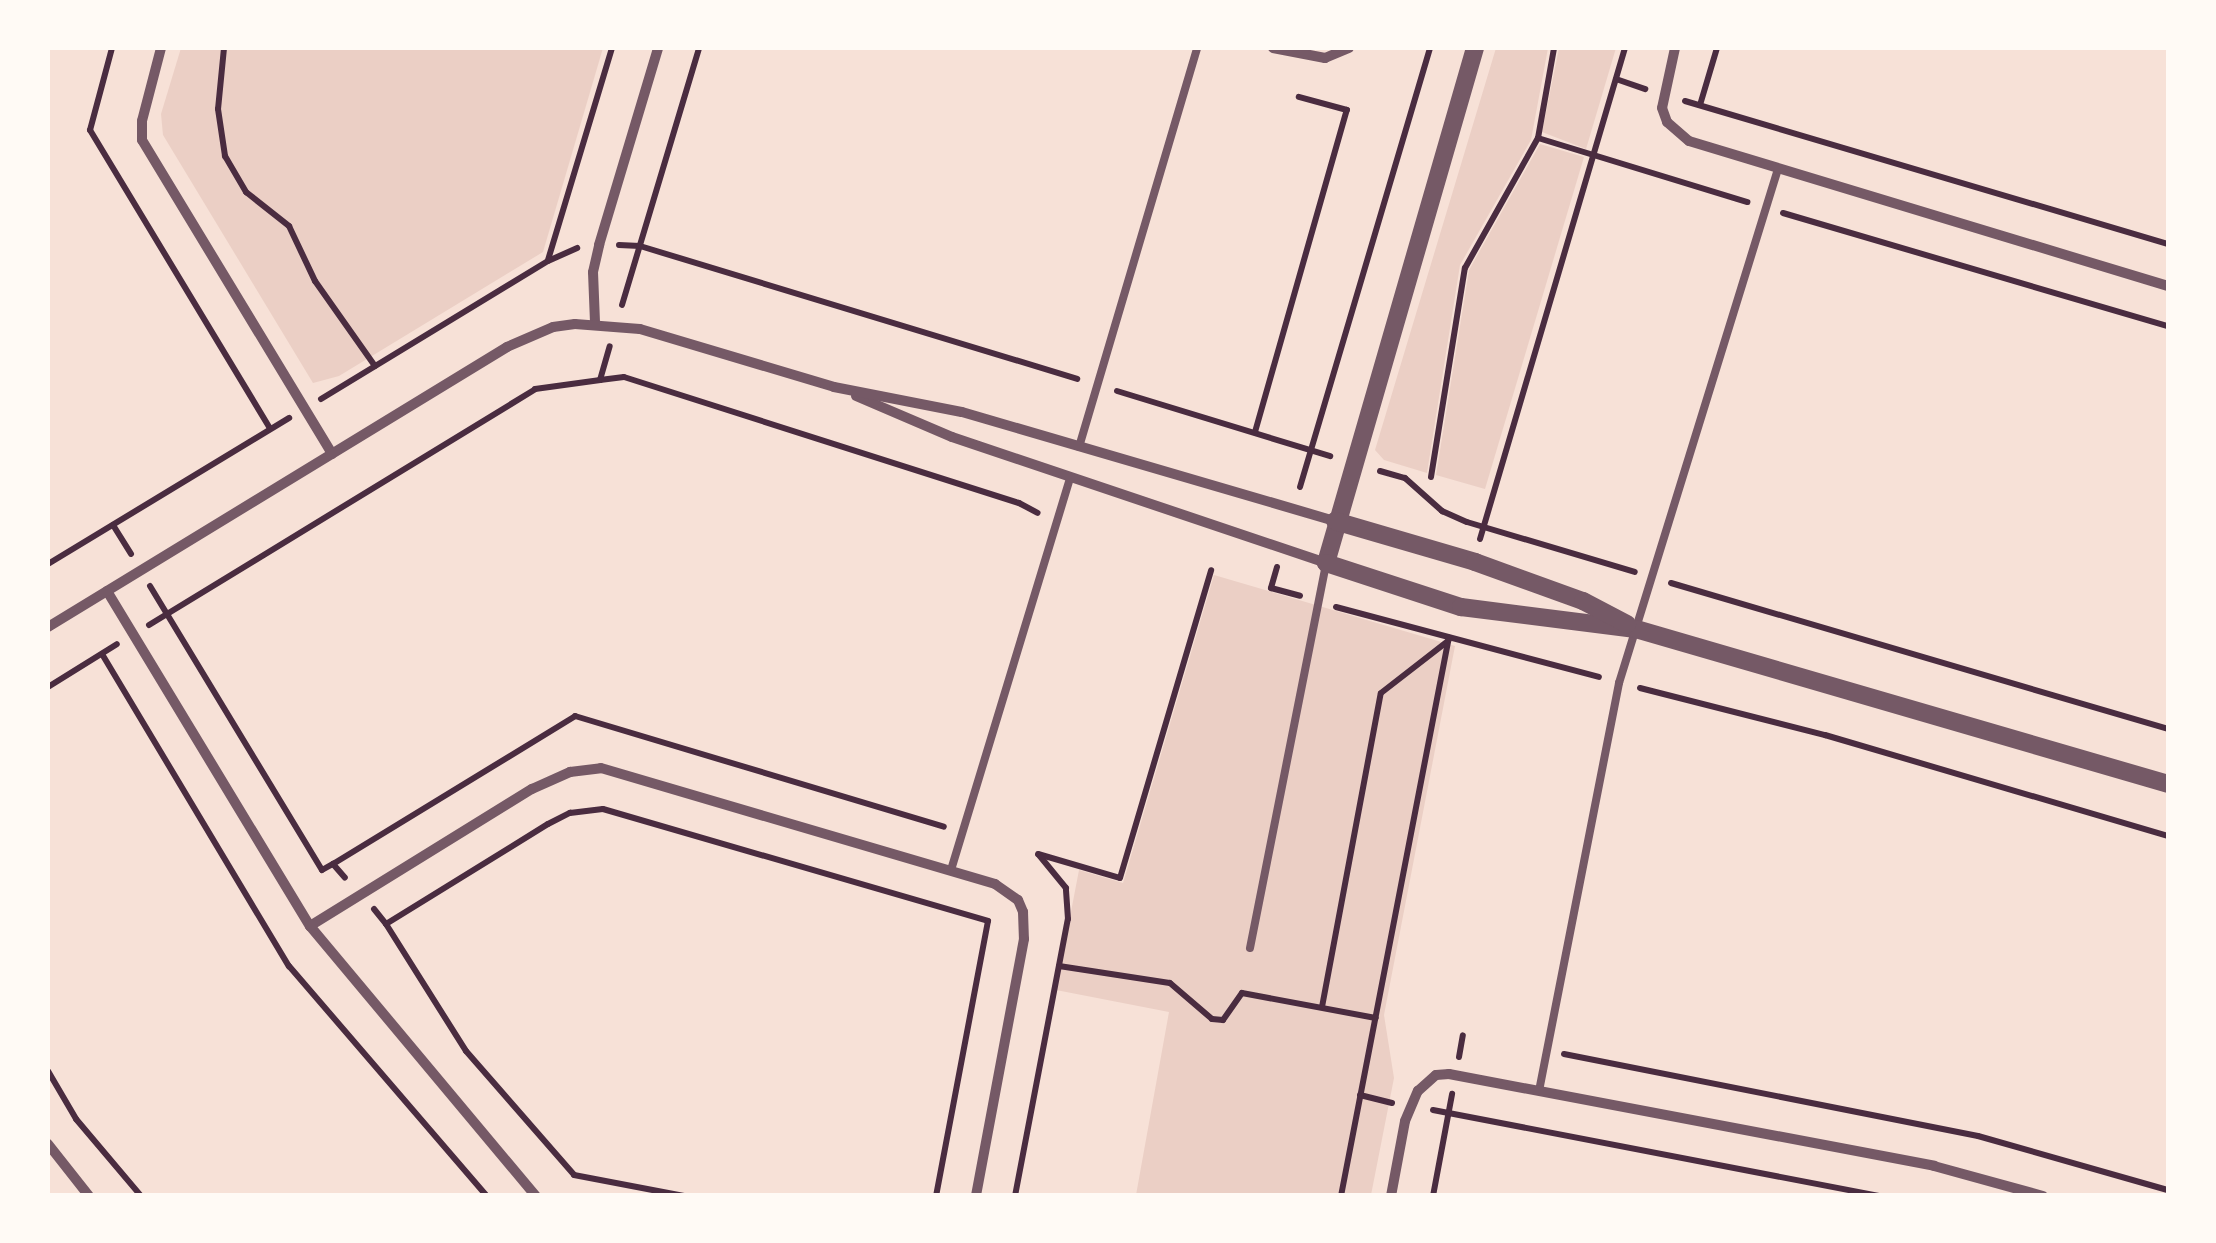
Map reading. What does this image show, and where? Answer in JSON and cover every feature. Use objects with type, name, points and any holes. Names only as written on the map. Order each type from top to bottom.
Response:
[{"type":"street","points":[[161,48],[142,121],[142,140],[332,454]]},
{"type":"street","points":[[596,322],[593,272],[599,245],[658,48]]},
{"type":"street","points":[[1273,48],[1325,58],[1349,48]]},
{"type":"street","points":[[1326,562],[1475,48]]},
{"type":"street","points":[[1675,48],[1663,94],[1668,122],[1689,142],[2168,286]]},
{"type":"street","points":[[48,627],[529,336],[553,327],[596,322],[617,324],[834,387],[962,412],[1476,562],[1583,600],[1636,629]]},
{"type":"street","points":[[834,387],[952,438],[1461,606],[1636,629],[2168,784]]},
{"type":"street","points":[[107,591],[310,926],[536,1196]]},
{"type":"street","points":[[310,926],[532,788],[570,772],[601,768],[951,870],[1012,892],[1024,912],[1025,926],[976,1196]]},
{"type":"street","points":[[1391,1196],[1410,1108],[1426,1082],[1436,1076],[1456,1076],[1934,1166],[2043,1196]]},
{"type":"street","points":[[48,1144],[89,1196]]},
{"type":"lane","points":[[1079,448],[1197,48]]},
{"type":"lane","points":[[1540,1091],[1619,682],[1778,170]]},
{"type":"lane","points":[[951,870],[1070,478]]},
{"type":"lane","points":[[1250,948],[1322,602],[1326,562]]},
{"type":"path","points":[[112,48],[90,130],[270,428]]},
{"type":"path","points":[[224,48],[218,110],[225,156],[246,192],[289,226],[314,281],[375,366]]},
{"type":"path","points":[[548,261],[612,48]]},
{"type":"path","points":[[600,380],[699,48]]},
{"type":"path","points":[[1294,510],[1430,48]]},
{"type":"path","points":[[1431,478],[1464,268],[1538,138],[1554,48]]},
{"type":"path","points":[[1700,105],[1718,48]]},
{"type":"path","points":[[1616,79],[2168,244]]},
{"type":"path","points":[[1255,432],[1347,110],[1299,96]]},
{"type":"path","points":[[1538,138],[2168,326]]},
{"type":"path","points":[[48,687],[535,389],[624,377],[1020,502],[1056,523]]},
{"type":"path","points":[[1405,478],[1442,512],[1467,522],[2168,729]]},
{"type":"path","points":[[113,525],[322,870],[334,864],[386,924],[466,1051],[574,1175],[684,1196]]},
{"type":"path","points":[[1282,549],[1271,588],[1448,640],[1825,735],[2168,836]]},
{"type":"path","points":[[1016,1196],[1069,904],[1059,875],[1038,854],[1120,878],[1212,570]]},
{"type":"path","points":[[1322,1008],[1381,693],[1448,640]]},
{"type":"path","points":[[386,924],[548,824],[586,808],[619,811],[988,921],[936,1196]]},
{"type":"path","points":[[1059,965],[1073,971],[1148,976],[1170,983],[1212,1019],[1223,1020],[1242,993],[1376,1018]]},
{"type":"path","points":[[1433,1196],[1463,1034]]},
{"type":"path","points":[[1548,1051],[1978,1136],[2168,1190]]},
{"type":"path","points":[[48,1071],[76,1119],[141,1196]]},
{"type":"path","points":[[1360,1095],[1410,1108],[1449,1112],[1879,1196]]},
{"type":"path","points":[[633,1196],[635,1186]]},
{"type":"shaded area","points":[[181,48],[603,48],[543,252],[339,376],[313,383],[163,135],[161,114]]},
{"type":"shaded area","points":[[1496,48],[1548,48],[1531,140],[1460,265],[1427,473],[1384,460],[1375,450]]},
{"type":"shaded area","points":[[1559,48],[1616,48],[1586,149],[1542,132]]},
{"type":"shaded area","points":[[1540,144],[1584,157],[1485,489],[1436,475],[1469,270]]},
{"type":"shaded area","points":[[1214,575],[1455,646],[1384,1015],[1394,1078],[1371,1195],[1136,1195],[1169,1012],[1056,990],[1079,870],[1123,883]]}]
